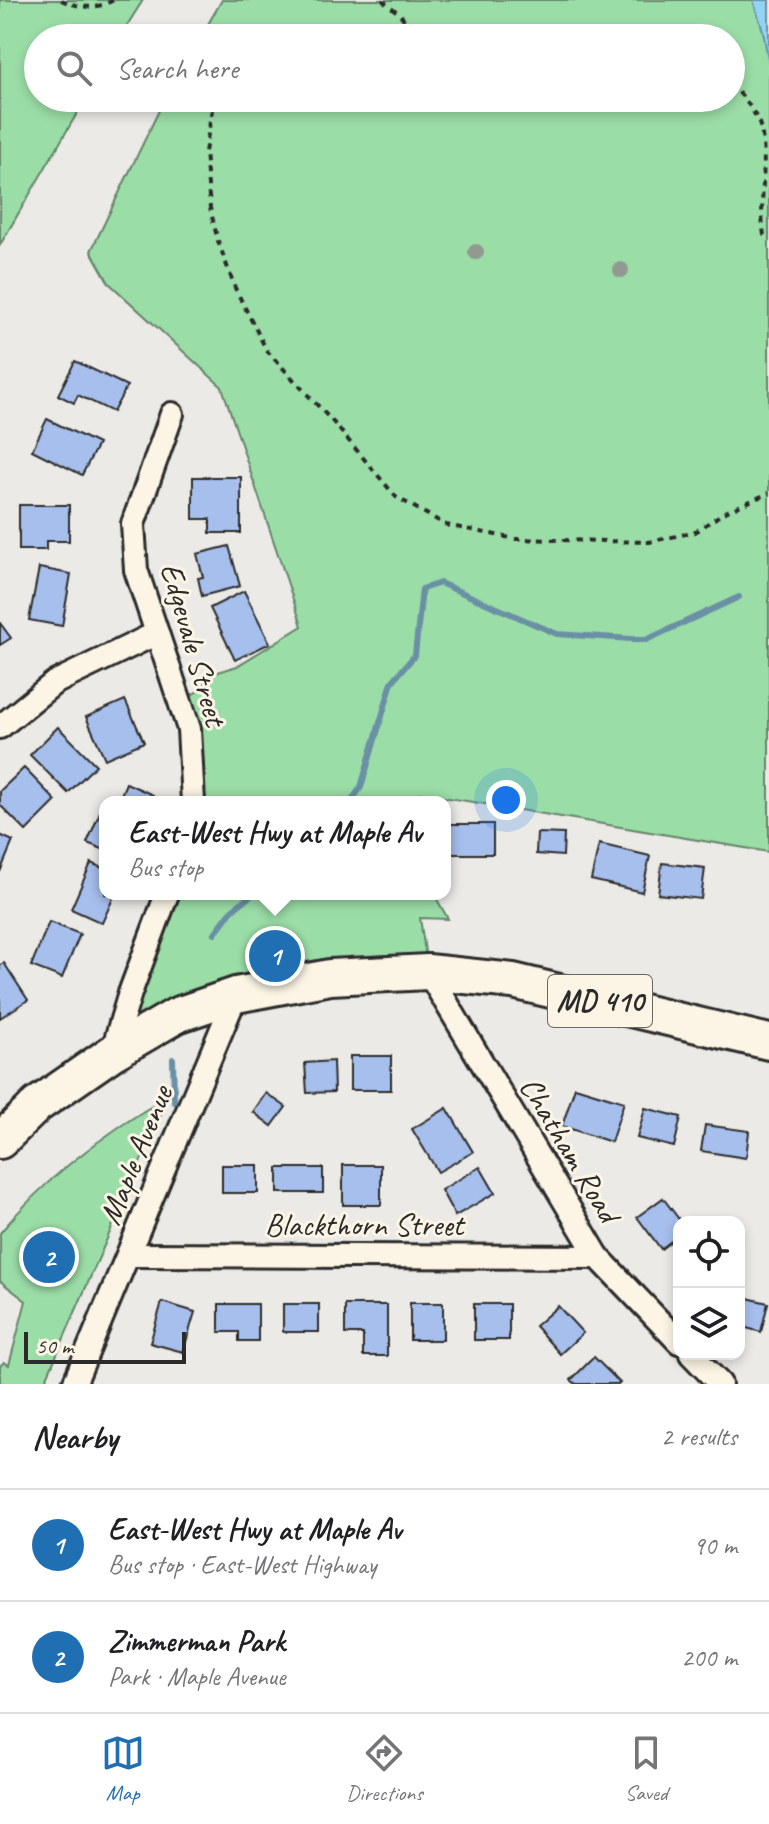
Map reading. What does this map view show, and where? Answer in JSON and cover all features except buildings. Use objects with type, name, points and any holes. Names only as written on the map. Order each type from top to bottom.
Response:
[{"type":"main road","name":"MD 410","points":[[0,1141],[37,1105],[112,1053],[177,1015],[236,995],[330,977],[428,972],[513,981],[769,1042]]},
{"type":"street","name":"Edgevale Street","points":[[172,414],[133,524],[136,570],[189,729],[193,796]]},
{"type":"street","points":[[0,727],[54,683],[157,633]]},
{"type":"street","points":[[112,1053],[130,993],[165,900]]},
{"type":"street","name":"Chatham Road","points":[[428,972],[598,1257],[673,1336]]},
{"type":"street","name":"Maple Avenue","points":[[74,1384],[236,995]]},
{"type":"street","name":"Blackthorn Street","points":[[129,1255],[598,1257]]},
{"type":"street","points":[[697,1360],[720,1384]]},
{"type":"path","points":[[61,0],[79,7],[102,6],[114,0]]},
{"type":"path","points":[[382,0],[407,24]]},
{"type":"path","points":[[745,99],[760,126],[762,224],[764,235],[769,238]]},
{"type":"path","points":[[212,112],[205,152],[210,208],[235,288],[267,351],[333,422],[396,497],[446,525],[516,539],[649,542],[695,532],[723,513],[769,493]]},
{"type":"green space","points":[[0,0],[143,0],[128,24],[24,24],[24,112],[78,112],[0,245]]},
{"type":"green space","points":[[222,0],[769,0],[769,852],[451,796],[419,793],[417,796],[192,796],[180,702],[206,686],[203,677],[237,666],[302,626],[222,387],[109,283],[91,251],[158,112],[745,112],[745,24],[208,24]]},
{"type":"green space","points":[[165,900],[437,900],[448,919],[420,918],[428,972],[330,977],[112,1053]]},
{"type":"green space","points":[[169,1096],[44,1384],[0,1384],[0,1366],[4,1362],[9,1365],[26,1301],[0,1281],[0,1233],[37,1193],[78,1157]]},
{"type":"water","points":[[753,0],[769,0],[769,64],[763,31]]},
{"type":"waterway","points":[[355,796],[361,787],[392,682],[415,655],[422,589],[440,583],[557,634],[646,640],[739,597]]},
{"type":"waterway","points":[[215,933],[232,910],[245,900]]},
{"type":"waterway","points":[[173,1059],[174,1102]]},
{"type":"place","name":"East-West Hwy at Maple Av","points":[[275,956]]},
{"type":"place","name":"Zimmerman Park","points":[[49,1257]]}]
